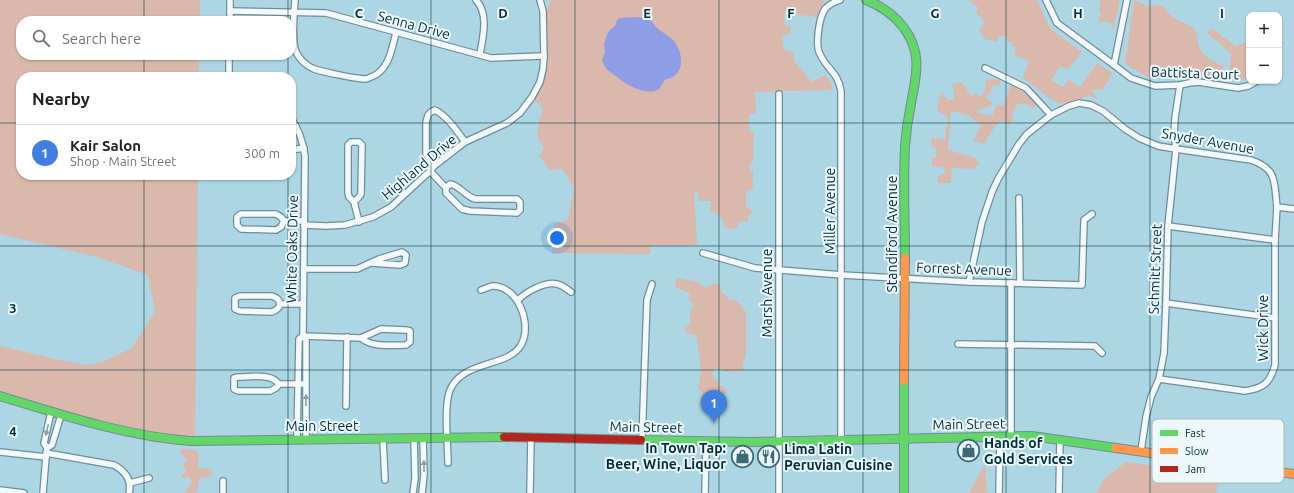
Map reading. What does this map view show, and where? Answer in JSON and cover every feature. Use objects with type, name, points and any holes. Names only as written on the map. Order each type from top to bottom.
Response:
[{"type":"main road","name":"Standiford Avenue","points":[[866,0],[881,6],[898,20],[908,34],[912,43],[917,63],[917,72],[908,118],[905,145],[904,493]]},
{"type":"main road","name":"Main Street","points":[[0,396],[61,415],[116,429],[154,437],[190,441],[504,437],[779,441],[1032,436],[1152,453]]},
{"type":"main road","name":"Main Street","points":[[1284,472],[1294,474]]},
{"type":"street","points":[[230,0],[230,16]]},
{"type":"street","points":[[294,16],[295,0]]},
{"type":"street","points":[[476,0],[482,9],[484,23],[480,54]]},
{"type":"street","name":"Highland Drive","points":[[284,221],[326,226],[345,225],[373,217],[391,208],[434,166],[465,142],[507,123],[520,113],[540,82],[543,69],[543,11],[540,0]]},
{"type":"street","name":"Miller Avenue","points":[[840,0],[833,2],[824,11],[817,42],[819,54],[837,77],[841,91],[841,440]]},
{"type":"street","name":"Battista Court","points":[[1046,0],[1057,23],[1130,78],[1155,86],[1180,85],[1189,82],[1198,82],[1238,88],[1252,84]]},
{"type":"street","points":[[1114,65],[1127,0]]},
{"type":"street","name":"Senna Drive","points":[[230,11],[326,13],[491,58],[544,56]]},
{"type":"street","points":[[296,51],[301,60],[313,68],[356,78],[367,79],[376,75],[383,69],[388,61],[396,33]]},
{"type":"street","points":[[229,60],[229,72]]},
{"type":"street","points":[[985,68],[1026,88],[1052,115]]},
{"type":"street","name":"Schmitt Street","points":[[1141,451],[1146,417],[1151,397],[1158,379],[1164,353],[1168,226],[1176,149],[1174,133],[1175,118],[1180,85]]},
{"type":"street","name":"Marsh Avenue","points":[[779,94],[779,493]]},
{"type":"street","name":"Snyder Avenue","points":[[969,282],[982,222],[992,192],[1019,144],[1037,126],[1052,115],[1069,106],[1079,103],[1091,105],[1103,111],[1125,129],[1139,138],[1158,146],[1252,160],[1262,164],[1268,169],[1274,179],[1277,207]]},
{"type":"street","points":[[434,166],[426,154],[425,147],[426,118],[431,112],[435,110],[440,113],[456,129],[465,142]]},
{"type":"street","name":"White Oaks Drive","points":[[296,125],[304,148],[305,156],[303,336],[306,340],[306,384],[301,439]]},
{"type":"street","points":[[354,202],[360,197],[361,194],[362,145],[359,142],[351,142],[348,145],[348,193],[349,197],[354,202],[358,222]]},
{"type":"street","points":[[296,149],[304,148]]},
{"type":"street","points":[[430,171],[446,188],[446,193],[462,209],[470,211],[517,213],[520,210],[520,202],[517,199],[475,199],[465,194],[455,184],[450,184],[446,188]]},
{"type":"street","points":[[1019,198],[1020,283]]},
{"type":"street","points":[[1277,207],[1294,209]]},
{"type":"street","name":"Wick Drive","points":[[1158,379],[1245,391],[1256,389],[1264,385],[1272,377],[1275,365],[1275,240],[1277,207]]},
{"type":"street","points":[[241,214],[276,214],[284,221],[281,227],[276,230],[241,229],[237,225],[237,218],[241,214]]},
{"type":"street","name":"Forrest Avenue","points":[[703,253],[755,268],[904,279],[1082,285],[1084,220],[1092,214]]},
{"type":"street","points":[[1168,226],[1275,240]]},
{"type":"street","points":[[304,269],[357,269],[379,259],[402,252],[406,254],[405,263],[400,266],[372,263]]},
{"type":"street","points":[[518,300],[525,293],[548,283],[558,284],[571,292]]},
{"type":"street","points":[[1011,283],[1011,436]]},
{"type":"street","points":[[642,440],[647,300],[652,284]]},
{"type":"street","points":[[448,463],[447,398],[455,380],[469,371],[512,355],[522,345],[525,334],[524,316],[518,300],[505,289],[493,286],[481,290]]},
{"type":"street","points":[[240,296],[272,296],[277,298],[280,301],[280,304],[280,307],[272,312],[240,311],[235,309],[235,298],[240,296]]},
{"type":"street","points":[[1166,303],[1275,318]]},
{"type":"street","points":[[280,304],[303,304]]},
{"type":"street","points":[[303,336],[361,338],[382,329],[410,331],[410,342],[406,345],[374,344],[361,338]]},
{"type":"street","name":"White Oaks Drive","points":[[301,439],[298,384],[299,339],[303,336]]},
{"type":"street","points":[[346,337],[346,406]]},
{"type":"street","points":[[958,344],[1095,346],[1102,354]]},
{"type":"street","points":[[280,384],[276,379],[269,377],[234,378],[234,388],[238,391],[270,391],[280,384],[306,384]]},
{"type":"street","points":[[43,493],[46,453],[44,443],[51,412]]},
{"type":"street","points":[[46,453],[52,445],[61,415]]},
{"type":"street","points":[[999,493],[1000,437]]},
{"type":"street","points":[[413,493],[415,478],[414,438]]},
{"type":"street","points":[[422,493],[424,475],[423,438]]},
{"type":"street","points":[[529,492],[531,438]]},
{"type":"street","points":[[384,439],[385,480]]},
{"type":"street","points":[[1059,493],[1060,439]]},
{"type":"street","points":[[705,493],[706,441]]},
{"type":"street","points":[[0,452],[46,453],[114,465],[123,471],[128,477],[130,483],[129,493]]},
{"type":"street","points":[[130,483],[149,478]]},
{"type":"street","points":[[223,481],[223,493]]},
{"type":"street","points":[[4,491],[24,493]]},
{"type":"shaded area","points":[[0,0],[200,0],[200,16],[16,16],[16,60],[199,60],[199,72],[16,72],[16,180],[198,180],[195,441],[154,437],[0,396],[0,346],[86,365],[103,362],[132,348],[155,311],[148,275],[97,257],[0,234]]},
{"type":"shaded area","points":[[551,0],[825,0],[816,17],[785,13],[784,24],[791,27],[791,34],[782,35],[784,50],[793,52],[794,61],[812,82],[825,75],[831,82],[833,90],[755,92],[756,113],[749,115],[749,131],[754,132],[753,162],[749,165],[750,171],[753,171],[753,188],[746,192],[746,207],[751,209],[752,214],[748,215],[748,221],[738,222],[737,229],[725,228],[723,220],[715,212],[710,212],[711,201],[699,201],[698,191],[694,191],[697,244],[689,246],[650,246],[650,254],[552,253],[554,224],[568,220],[574,188],[562,169],[550,170],[539,156],[544,149],[537,135],[539,120],[543,109],[532,97],[540,82],[543,19]]},
{"type":"shaded area","points":[[968,0],[1037,0],[1049,26],[1058,35],[1082,52],[1068,69],[1060,66],[1051,80],[1063,87],[1068,80],[1080,87],[1097,63],[1112,73],[1102,90],[1092,90],[1097,99],[1089,95],[1082,99],[1060,104],[1023,78],[1029,61],[1014,55],[1016,48],[1012,46],[1013,43],[1007,41],[1007,37],[999,35],[997,42],[985,39],[979,30],[985,22],[976,13],[978,7]]},
{"type":"shaded area","points":[[1101,0],[1120,0],[1113,30],[1110,22],[1101,22],[1098,20],[1101,16],[1099,10]]},
{"type":"shaded area","points":[[1134,0],[1148,6],[1162,5],[1177,20],[1192,27],[1196,33],[1198,44],[1202,52],[1211,60],[1223,66],[1224,70],[1219,76],[1215,77],[1192,74],[1150,78],[1125,64]]},
{"type":"shaded area","points":[[1212,29],[1236,46],[1246,44],[1246,78],[1232,80],[1230,66],[1231,54],[1219,42],[1212,38],[1208,33],[1208,30]]},
{"type":"shaded area","points":[[987,79],[1000,80],[999,86],[993,85],[990,94],[988,94],[986,98],[992,103],[991,106],[978,110],[978,113],[992,116],[997,105],[1003,106],[1011,84],[1024,91],[1038,103],[1033,108],[1025,104],[1016,105],[1015,110],[1011,115],[1014,118],[1009,125],[1001,120],[984,144],[973,141],[981,126],[968,115],[951,111],[948,150],[976,158],[979,164],[974,169],[952,168],[951,183],[938,183],[938,176],[943,174],[945,171],[944,168],[932,166],[932,158],[936,157],[936,148],[931,146],[932,138],[945,140],[946,127],[948,126],[947,117],[937,110],[941,92],[948,100],[952,100],[954,91],[952,84],[962,82],[971,96],[976,93],[979,97],[984,93]]},
{"type":"shaded area","points":[[677,278],[698,282],[705,288],[715,283],[719,284],[722,293],[727,296],[728,300],[735,300],[738,302],[746,312],[746,357],[743,360],[744,371],[727,372],[721,369],[714,369],[712,375],[714,379],[718,381],[719,386],[724,387],[726,390],[726,394],[720,395],[720,410],[712,409],[707,411],[700,403],[702,393],[698,389],[701,371],[696,335],[687,333],[684,330],[690,325],[690,314],[694,304],[688,299],[690,294],[676,287],[675,281]]},
{"type":"shaded area","points":[[180,449],[196,450],[199,457],[198,469],[211,469],[212,476],[199,478],[198,489],[195,493],[184,493],[192,480],[189,477],[183,478],[182,475],[186,471],[183,465],[187,459],[181,454]]},
{"type":"shaded area","points":[[1126,462],[1152,466],[1152,483],[1218,483],[1216,493],[1096,493],[1105,478]]},
{"type":"shaded area","points":[[985,463],[987,493],[969,493]]},
{"type":"water","points":[[638,17],[648,19],[676,44],[681,58],[680,68],[673,77],[665,80],[659,89],[650,92],[635,88],[622,81],[606,68],[602,60],[605,52],[604,44],[609,31],[615,26],[617,20],[620,18]]},
{"type":"traffic: fast","points":[[866,0],[882,8],[900,23],[910,38],[916,56],[915,84],[905,146],[905,258]]},
{"type":"traffic: fast","points":[[904,381],[904,493]]},
{"type":"traffic: fast","points":[[0,396],[118,430],[142,435],[190,441],[504,437]]},
{"type":"traffic: fast","points":[[641,440],[749,442],[1032,436],[1116,448]]},
{"type":"traffic: slow","points":[[904,381],[905,258]]},
{"type":"traffic: slow","points":[[1116,448],[1152,453]]},
{"type":"traffic: slow","points":[[1284,473],[1294,474]]},
{"type":"traffic: jam","points":[[504,437],[641,440]]},
{"type":"place","name":"Kair Salon","points":[[714,423]]},
{"type":"place","name":"Hands of Gold Services","points":[[968,451]]},
{"type":"place","name":"In Town Tap: Beer, Wine, Liquor","points":[[742,456]]},
{"type":"place","name":"Lima Latin Peruvian Cuisine","points":[[768,457]]}]
